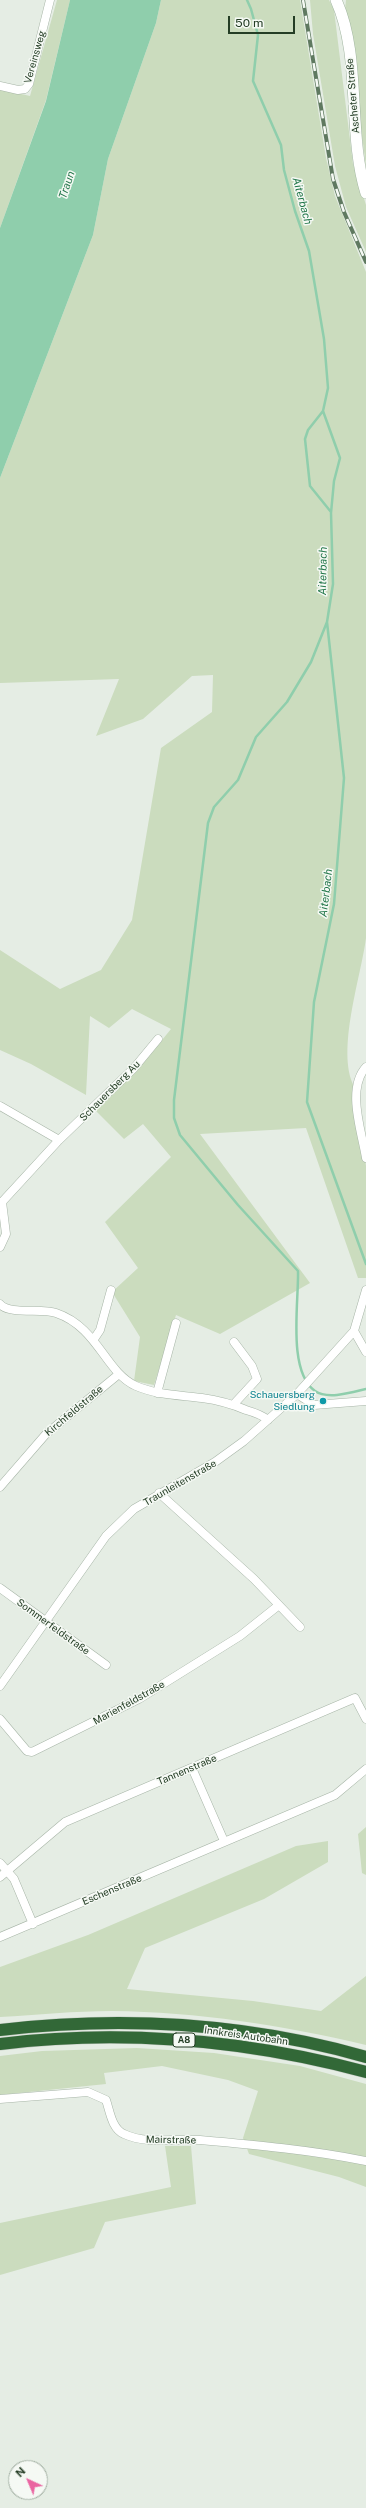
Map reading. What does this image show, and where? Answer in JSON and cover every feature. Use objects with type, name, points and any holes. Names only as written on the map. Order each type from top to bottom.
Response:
[{"type":"highway","name":"Innkreis Autobahn","points":[[0,2030],[106,2023],[195,2026],[288,2039],[366,2057]]},
{"type":"highway","name":"Innkreis Autobahn","points":[[0,2044],[99,2037],[182,2039],[264,2049],[366,2072]]},
{"type":"main road","name":"Ascheter Straße","points":[[336,0],[340,9],[348,46],[366,193]]},
{"type":"street","name":"Vereinsweg","points":[[0,86],[18,90],[25,89],[29,84],[50,0]]},
{"type":"street","name":"Schauersberg Au","points":[[0,1247],[6,1234],[1,1201],[59,1140],[134,1068],[158,1039]]},
{"type":"street","points":[[366,1067],[357,1082],[357,1106],[366,1158]]},
{"type":"street","points":[[0,1106],[59,1140]]},
{"type":"street","points":[[94,1339],[100,1330],[111,1290]]},
{"type":"street","name":"Traunleitenstraße","points":[[0,1686],[106,1536],[134,1509],[159,1493],[215,1462],[268,1420],[300,1392],[354,1331],[366,1290]]},
{"type":"street","points":[[1,1308],[57,1313],[78,1325],[94,1339],[119,1374],[135,1386],[157,1393],[203,1398],[233,1405],[268,1420]]},
{"type":"street","points":[[157,1393],[176,1323]]},
{"type":"street","points":[[354,1331],[366,1352]]},
{"type":"street","points":[[233,1405],[257,1379],[252,1366],[234,1342]]},
{"type":"street","name":"Kirchfeldstraße","points":[[0,1487],[46,1434],[119,1374]]},
{"type":"street","points":[[300,1392],[314,1405],[366,1401]]},
{"type":"street","points":[[159,1493],[279,1605],[300,1627]]},
{"type":"street","name":"Sommerfeldstraße","points":[[0,1588],[106,1665]]},
{"type":"street","name":"Marienfeldstraße","points":[[0,1720],[27,1751],[32,1752],[139,1699],[240,1636],[279,1605]]},
{"type":"street","name":"Tannenstraße","points":[[0,1877],[65,1822],[355,1698],[366,1719]]},
{"type":"street","points":[[192,1768],[224,1841]]},
{"type":"street","name":"Eschenstraße","points":[[0,1937],[334,1795],[366,1769]]},
{"type":"street","points":[[0,1862],[14,1879],[33,1924]]},
{"type":"street","name":"Mairstraße","points":[[0,2099],[88,2092],[106,2100],[117,2129],[123,2134],[141,2139],[258,2145],[324,2153],[366,2162]]},
{"type":"shaded area","points":[[57,0],[70,0],[46,100],[0,228],[0,89],[30,96]]},
{"type":"shaded area","points":[[161,0],[300,0],[326,158],[335,196],[366,272],[366,938],[351,1014],[348,1054],[349,1071],[354,1086],[366,1166],[366,1278],[358,1278],[306,1128],[200,1134],[310,1283],[220,1334],[176,1315],[154,1385],[134,1381],[140,1337],[112,1292],[138,1268],[105,1222],[171,1157],[143,1124],[124,1139],[95,1110],[136,1072],[171,1029],[132,1009],[109,1028],[90,1016],[86,1095],[31,1064],[0,1050],[0,950],[60,989],[101,970],[132,920],[161,748],[212,712],[213,675],[192,676],[143,719],[96,736],[119,679],[0,683],[0,478],[93,235],[108,159],[156,23]]},
{"type":"shaded area","points":[[310,0],[329,0],[334,10],[353,164],[366,205],[366,252],[346,207],[335,166],[313,34]]},
{"type":"shaded area","points":[[346,0],[366,0],[366,166],[345,10]]},
{"type":"shaded area","points":[[366,1827],[366,1875],[362,1873],[358,1834]]},
{"type":"shaded area","points":[[328,1841],[328,1862],[264,1899],[145,1948],[127,1989],[253,2001],[321,2011],[366,1976],[366,2045],[303,2031],[240,2021],[176,2014],[98,2011],[0,2017],[0,1967],[88,1935],[296,1846]]},
{"type":"shaded area","points":[[137,2048],[214,2053],[300,2066],[366,2084],[366,2187],[339,2177],[249,2154],[243,2138],[258,2091],[228,2080],[162,2066],[104,2073],[106,2084],[0,2095],[0,2056],[42,2051]]},
{"type":"shaded area","points":[[165,2146],[191,2146],[196,2204],[105,2222],[94,2248],[0,2275],[0,2223],[171,2187]]},
{"type":"water","name":"Traun","points":[[70,0],[161,0],[156,23],[108,159],[93,235],[0,478],[0,228],[46,101]]},
{"type":"waterway","name":"Aiterbach","points":[[247,0],[258,35],[253,81],[281,145],[284,170],[295,211],[309,251],[324,339],[328,388],[323,411],[340,458],[334,481],[331,513],[333,584],[327,622],[344,778],[334,904],[314,1002],[307,1102],[366,1264]]},
{"type":"waterway","name":"Aiterbach","points":[[323,411],[308,430],[305,439],[310,486],[331,512]]},
{"type":"waterway","points":[[327,622],[311,662],[287,702],[256,737],[238,780],[214,807],[208,823],[174,1100],[174,1118],[180,1135],[238,1205],[298,1271],[296,1335],[301,1368],[306,1381],[315,1391],[320,1394],[327,1395],[348,1393],[366,1389]]},
{"type":"railway","points":[[303,0],[333,179],[344,212],[366,262]]},
{"type":"place","name":"Schauersberg Siedlung","points":[[323,1401]]}]
